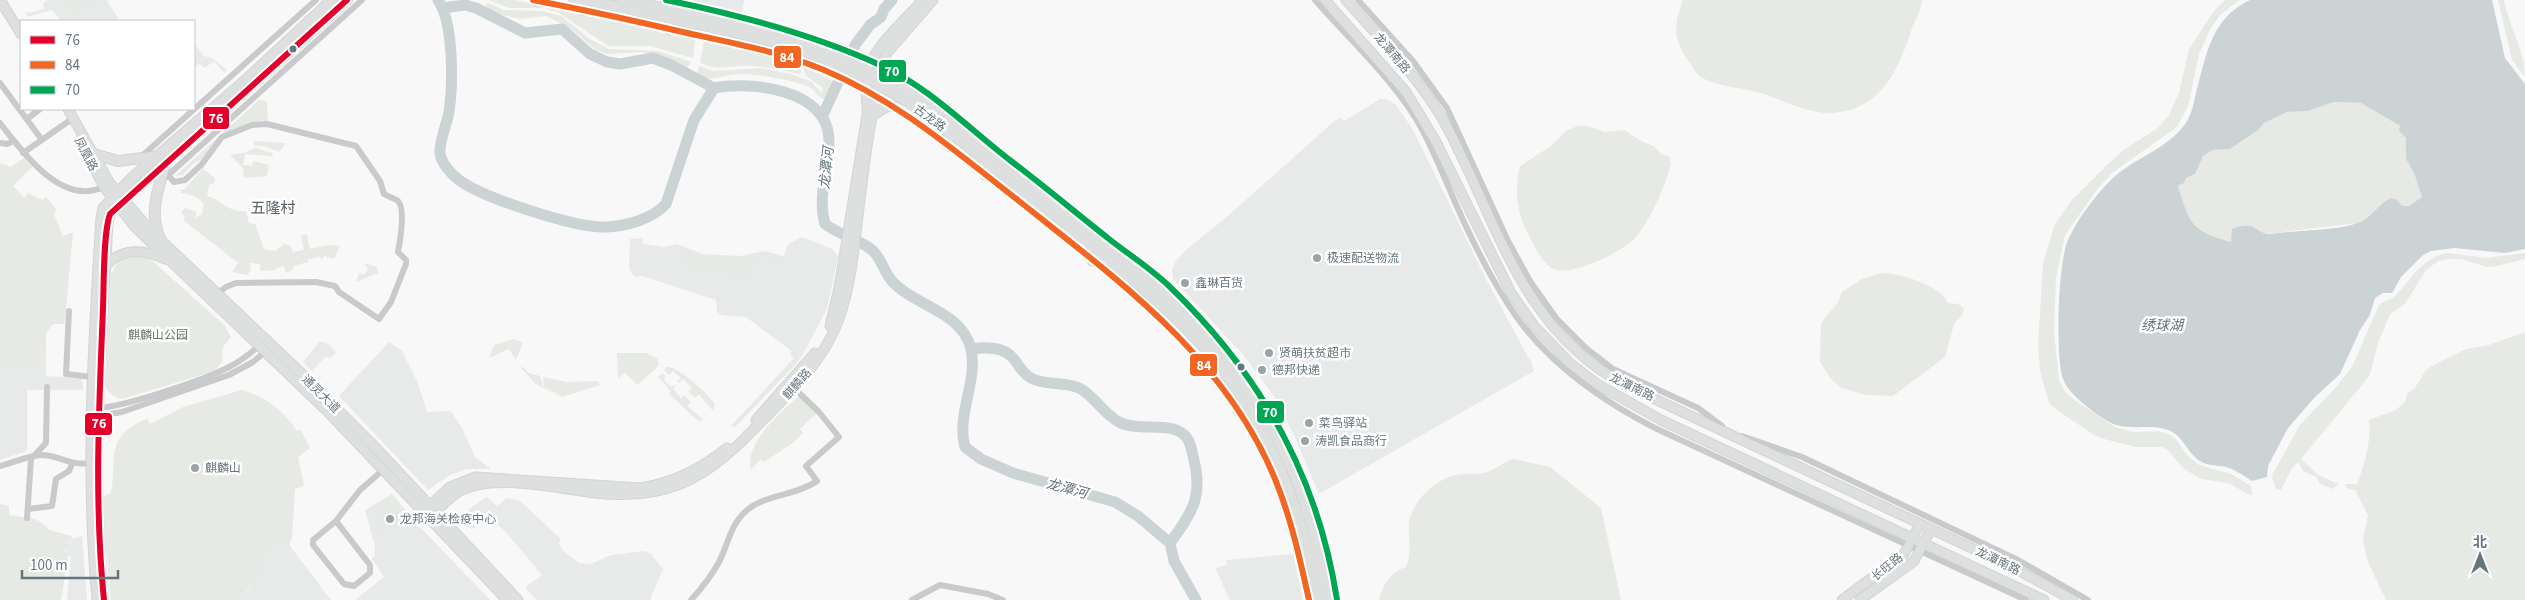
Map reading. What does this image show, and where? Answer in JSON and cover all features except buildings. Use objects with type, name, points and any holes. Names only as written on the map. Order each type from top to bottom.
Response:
[{"type":"main road","points":[[0,0],[3,13],[20,33]]},
{"type":"main road","points":[[5,0],[20,24]]},
{"type":"main road","points":[[161,241],[157,234],[155,214],[163,159],[332,0]]},
{"type":"main road","points":[[97,600],[91,527],[90,462],[109,218],[132,178],[163,159],[347,0]]},
{"type":"main road","points":[[574,0],[582,5]]},
{"type":"main road","points":[[868,75],[923,0]]},
{"type":"main road","name":"麒麟路","points":[[853,219],[875,96],[887,53],[932,0]]},
{"type":"main road","name":"龙潭南路","points":[[1326,0],[1406,92],[1415,106],[1443,156],[1510,293],[1534,326],[1559,353],[1591,380],[1638,408],[1789,480],[1923,548],[2044,600]]},
{"type":"main road","name":"龙潭南路","points":[[1346,0],[1418,84],[1447,127],[1506,257],[1527,293],[1552,326],[1580,355],[1599,370],[1691,416],[2014,568],[2073,600]]},
{"type":"main road","points":[[1354,0],[1355,10]]},
{"type":"main road","points":[[619,3],[623,18]]},
{"type":"main road","name":"古龙路","points":[[582,5],[619,3],[782,36],[812,47],[868,75],[880,75],[958,122],[1033,182],[1156,287],[1203,332],[1256,400],[1284,456],[1307,513],[1319,600]]},
{"type":"main road","name":"古龙路","points":[[619,3],[663,17],[794,48],[846,65]]},
{"type":"main road","points":[[663,17],[670,29]]},
{"type":"main road","points":[[776,25],[782,36]]},
{"type":"main road","points":[[808,36],[812,47]]},
{"type":"main road","points":[[752,37],[755,48]]},
{"type":"main road","points":[[794,48],[800,62]]},
{"type":"main road","name":"麒麟路","points":[[430,511],[459,492],[474,486],[496,483],[616,495],[652,493],[672,489],[691,480],[721,461],[795,389],[821,355],[835,329],[845,298],[848,256],[867,115],[868,75]]},
{"type":"main road","name":"古龙路","points":[[880,75],[911,104],[947,130],[1092,247],[1136,290],[1181,324],[1220,366],[1241,406],[1254,416],[1288,483],[1327,600]]},
{"type":"main road","points":[[872,116],[886,107],[894,106]]},
{"type":"main road","name":"凤凰路","points":[[63,110],[102,184],[118,200]]},
{"type":"main road","name":"凤凰路","points":[[69,110],[118,200]]},
{"type":"main road","points":[[947,130],[949,146]]},
{"type":"main road","points":[[94,154],[110,160],[163,159]]},
{"type":"main road","points":[[985,161],[986,175]]},
{"type":"main road","points":[[102,184],[92,377],[95,412],[97,505],[104,600]]},
{"type":"main road","points":[[1020,189],[1022,204]]},
{"type":"main road","points":[[101,213],[118,200]]},
{"type":"main road","name":"通灵大道","points":[[118,200],[217,294],[384,469],[430,511],[507,600]]},
{"type":"main road","name":"通灵大道","points":[[118,200],[134,226],[265,345],[518,600]]},
{"type":"main road","points":[[1092,247],[1093,261]]},
{"type":"main road","points":[[105,267],[118,256],[136,251],[152,254],[175,265]]},
{"type":"main road","name":"麒麟路","points":[[430,511],[450,486],[470,478],[496,477],[640,488],[677,479],[703,466],[747,430],[821,345],[832,321],[848,256]]},
{"type":"main road","points":[[1219,383],[1220,366]]},
{"type":"main road","points":[[1247,426],[1254,416]]},
{"type":"main road","points":[[1684,431],[1691,416]]},
{"type":"main road","points":[[1284,456],[1287,442]]},
{"type":"main road","points":[[1789,480],[1796,466]]},
{"type":"main road","points":[[1280,491],[1288,483]]},
{"type":"main road","points":[[1292,528],[1299,516]]},
{"type":"main road","name":"长旺路","points":[[1842,600],[1899,559],[1912,542],[1920,524]]},
{"type":"main road","name":"长旺路","points":[[1860,600],[1910,565],[1923,548],[1931,529]]},
{"type":"main road","points":[[1303,570],[1328,556]]},
{"type":"street","points":[[195,110],[316,0]]},
{"type":"street","points":[[159,185],[362,0]]},
{"type":"street","points":[[536,0],[582,5],[623,18],[755,48],[800,62],[846,65]]},
{"type":"street","points":[[666,0],[776,25],[808,36],[846,65],[868,75],[880,75]]},
{"type":"street","points":[[1315,0],[1400,96],[1423,131],[1475,245],[1503,296],[1523,326],[1556,360],[1583,384],[1631,416],[1878,534],[1912,542]]},
{"type":"street","points":[[1358,0],[1413,61],[1447,108],[1508,241],[1530,281],[1556,318],[1586,348],[1613,369],[1698,408],[1720,428],[1802,457],[2018,560],[2088,600]]},
{"type":"street","points":[[868,75],[875,96],[894,106],[949,146],[1093,261],[1136,290],[1241,406],[1247,426],[1266,460],[1280,491],[1292,528],[1309,600]]},
{"type":"street","points":[[0,83],[20,110]]},
{"type":"street","points":[[20,110],[42,140]]},
{"type":"street","points":[[27,119],[39,110]]},
{"type":"street","points":[[132,160],[145,154],[195,110]]},
{"type":"street","points":[[23,153],[69,121]]},
{"type":"street","points":[[0,122],[33,164],[68,188],[88,190],[102,184]]},
{"type":"street","points":[[168,175],[174,182],[185,180],[211,154],[222,137],[252,125],[267,124],[356,146],[380,181],[384,194],[397,200],[401,206],[402,229],[398,252],[406,260],[406,267],[391,302],[379,319],[339,292],[334,286],[320,282],[236,283],[226,287],[217,294]]},
{"type":"street","points":[[0,143],[7,144],[14,141]]},
{"type":"street","points":[[1033,182],[1170,287],[1242,366],[1269,407],[1312,497],[1328,556],[1337,600]]},
{"type":"street","points":[[69,310],[66,374],[92,377]]},
{"type":"street","points":[[95,412],[216,373],[265,345]]},
{"type":"street","points":[[27,518],[31,462],[46,443],[47,387]]},
{"type":"street","points":[[691,600],[719,563],[731,530],[742,515],[756,504],[798,492],[817,481],[806,466],[839,437],[795,389]]},
{"type":"street","points":[[0,466],[34,456],[53,456],[72,464],[90,462]]},
{"type":"street","points":[[28,509],[52,506],[56,480],[69,471],[72,464]]},
{"type":"street","points":[[336,521],[371,567],[370,573],[351,586],[344,584],[312,542],[314,538],[336,521],[360,490],[384,469]]},
{"type":"street","points":[[1923,548],[2026,600]]},
{"type":"street","points":[[912,600],[940,585],[988,594],[1002,600]]},
{"type":"shaded area","points":[[48,0],[106,0],[118,18],[115,20],[61,20],[52,10],[27,17],[26,12],[44,9],[43,3]]},
{"type":"shaded area","points":[[684,0],[744,0],[742,13]]},
{"type":"shaded area","points":[[195,46],[204,56],[212,58],[227,70],[224,73],[214,61],[205,68],[199,64],[195,67]]},
{"type":"shaded area","points":[[1380,99],[1386,99],[1395,104],[1412,128],[1487,281],[1534,371],[1319,494],[1294,435],[1273,395],[1245,357],[1173,279],[1172,269],[1176,261],[1186,250],[1229,215],[1331,124],[1340,117],[1344,121]]},
{"type":"shaded area","points":[[802,237],[832,249],[838,256],[827,309],[801,358],[746,317],[722,315],[717,312],[716,300],[642,276],[635,277],[629,269],[630,239],[643,238],[643,244],[664,247],[677,244],[703,254],[740,256],[764,251],[784,256],[788,244]]},
{"type":"shaded area","points":[[320,341],[328,344],[336,352],[330,359],[326,356],[312,371],[303,362]]},
{"type":"shaded area","points":[[389,342],[402,351],[417,381],[427,412],[451,411],[463,430],[475,457],[491,469],[467,469],[450,475],[428,490],[339,396]]},
{"type":"shaded area","points":[[40,346],[46,346],[46,376],[82,378],[83,390],[27,390],[27,451],[0,460],[0,367],[5,367]]},
{"type":"shaded area","points":[[392,494],[420,527],[490,600],[355,600],[384,577],[371,558],[374,557],[375,546],[365,510]]},
{"type":"shaded area","points":[[487,497],[497,506],[507,498],[520,501],[561,539],[559,543],[563,551],[579,563],[591,564],[611,555],[644,551],[651,554],[663,569],[650,600],[536,600],[525,587],[542,575],[504,530],[497,524],[494,526],[489,520],[472,529],[459,516]]},
{"type":"shaded area","points":[[82,536],[87,600],[67,600],[71,556],[65,556],[65,546],[73,539]]},
{"type":"shaded area","points":[[276,537],[290,542],[290,546],[331,600],[239,600],[251,585],[272,538]]},
{"type":"shaded area","points":[[1293,554],[1303,600],[1230,600],[1215,568],[1227,565],[1226,560]]},
{"type":"green space","points":[[64,0],[88,0],[91,4],[73,14]]},
{"type":"green space","points":[[489,0],[515,0],[695,40],[693,58],[650,46],[608,46],[559,13],[544,8],[509,8]]},
{"type":"green space","points":[[1683,0],[1922,0],[1901,58],[1886,84],[1864,104],[1850,110],[1825,113],[1798,107],[1764,94],[1717,84],[1700,77],[1684,55],[1676,33],[1677,18]]},
{"type":"green space","points":[[2225,0],[2239,0],[2220,15],[2211,28],[2199,54],[2188,106],[2177,127],[2112,173],[2099,187],[2065,235],[2056,278],[2054,331],[2059,380],[2065,392],[2115,427],[2133,432],[2158,431],[2170,435],[2175,438],[2187,455],[2199,465],[2231,474],[2251,486],[2252,496],[2228,483],[2201,479],[2183,468],[2168,450],[2162,447],[2136,447],[2104,439],[2094,435],[2060,412],[2049,403],[2040,371],[2038,346],[2043,263],[2055,224],[2072,200],[2108,164],[2125,149],[2158,128],[2169,115],[2179,93],[2189,49],[2214,11]]},
{"type":"green space","points":[[2498,0],[2504,0],[2509,20],[2520,48],[2525,77],[2512,60]]},
{"type":"green space","points":[[488,3],[504,10],[542,11],[561,16],[590,39],[609,49],[658,51],[691,62],[687,69],[662,56],[641,52],[606,54],[596,50],[569,27],[546,16],[519,19],[495,13],[485,6]]},
{"type":"green space","points":[[704,42],[728,44],[766,53],[800,66],[801,72],[800,74],[753,66],[712,67],[700,62]]},
{"type":"green space","points":[[699,66],[713,71],[761,68],[791,74],[812,82],[822,94],[823,88],[806,76],[803,67],[830,79],[833,83],[826,99],[822,99],[805,85],[776,78],[745,74],[702,78],[697,76]]},
{"type":"green space","points":[[259,100],[267,101],[268,123],[263,120],[224,134],[205,157],[193,164],[183,175],[175,176]]},
{"type":"green space","points":[[2334,102],[2361,103],[2400,126],[2408,144],[2406,159],[2414,173],[2422,198],[2409,206],[2402,206],[2397,200],[2382,203],[2369,217],[2358,223],[2265,234],[2252,227],[2238,227],[2231,242],[2207,233],[2194,224],[2189,217],[2178,186],[2184,183],[2186,178],[2195,174],[2203,156],[2213,150],[2230,149],[2264,123],[2287,112],[2308,111]]},
{"type":"green space","points":[[1578,126],[1588,126],[1604,132],[1624,130],[1643,142],[1654,146],[1661,154],[1669,156],[1671,164],[1656,203],[1645,224],[1634,239],[1619,250],[1596,262],[1573,270],[1562,271],[1550,267],[1536,250],[1519,211],[1517,185],[1520,166],[1551,146],[1567,130]]},
{"type":"green space","points":[[254,141],[286,143],[279,152],[264,146],[254,146]]},
{"type":"green space","points":[[255,148],[273,153],[272,156],[245,154],[243,165],[252,166],[253,161],[269,165],[267,176],[244,178],[243,168],[230,155],[244,153]]},
{"type":"green space","points":[[24,158],[32,167],[13,186],[24,198],[28,193],[43,200],[46,197],[56,209],[54,215],[63,236],[73,232],[65,319],[64,324],[53,324],[46,334],[46,346],[40,347],[38,367],[0,367],[0,163],[11,167]]},
{"type":"green space","points":[[204,167],[204,170],[215,178],[214,183],[209,185],[207,196],[234,210],[246,211],[249,223],[255,224],[264,249],[275,251],[284,244],[291,246],[293,252],[304,250],[301,235],[307,235],[310,249],[329,245],[340,246],[334,259],[324,256],[322,260],[320,257],[308,259],[308,262],[293,266],[293,270],[286,273],[284,266],[275,270],[260,271],[260,264],[250,263],[251,271],[247,275],[232,272],[238,263],[183,220],[185,216],[181,213],[185,208],[196,212],[196,218],[202,214],[204,204],[194,196],[181,193],[180,190],[185,189]]},
{"type":"green space","points":[[684,249],[697,254],[718,257],[739,257],[771,253],[782,257],[780,266],[770,263],[769,257],[753,258],[750,275],[711,272],[678,263]]},
{"type":"green space","points":[[2447,253],[2486,258],[2525,253],[2525,259],[2487,267],[2461,259],[2449,259],[2438,261],[2426,270],[2405,304],[2390,314],[2378,343],[2370,375],[2301,459],[2318,475],[2339,484],[2333,489],[2320,484],[2316,477],[2303,471],[2298,462],[2292,468],[2281,490],[2276,489],[2272,478],[2273,473],[2300,425],[2352,367],[2379,305],[2396,295],[2430,259]]},
{"type":"green space","name":"麒麟山公园","points":[[130,255],[145,256],[155,263],[225,326],[231,337],[223,347],[222,362],[215,371],[122,399],[110,393],[105,383],[104,374],[111,274],[120,259]]},
{"type":"green space","points":[[365,263],[377,267],[378,273],[356,282],[359,273],[363,275],[368,270]]},
{"type":"green space","points":[[1882,273],[1899,275],[1920,282],[1938,291],[1948,303],[1958,304],[1964,309],[1963,314],[1954,324],[1945,357],[1893,396],[1866,395],[1842,388],[1831,379],[1820,362],[1821,323],[1838,302],[1842,292],[1862,279]]},
{"type":"green space","points":[[2525,332],[2525,600],[2386,600],[2367,560],[2363,539],[2368,515],[2355,490],[2347,488],[2345,484],[2357,484],[2360,477],[2368,444],[2369,420],[2396,410],[2405,402],[2407,394],[2415,388],[2426,370],[2437,363],[2466,349],[2489,345]]},
{"type":"green space","points":[[514,339],[523,343],[516,360],[509,349],[489,358],[494,345]]},
{"type":"green space","points":[[792,351],[800,358],[797,363],[735,427],[731,426],[794,358],[790,354]]},
{"type":"green space","points":[[617,353],[646,353],[657,358],[659,365],[638,385],[625,373],[618,378]]},
{"type":"green space","points":[[520,367],[525,368],[528,373],[540,376],[543,386],[558,396],[536,384]]},
{"type":"green space","points":[[667,367],[678,371],[700,388],[715,404],[713,411],[699,394],[695,398],[688,391],[692,388],[683,379],[679,383],[677,381],[681,378],[673,371],[669,375],[664,370]]},
{"type":"green space","points":[[662,373],[666,377],[664,380],[671,387],[676,386],[673,389],[681,398],[684,395],[691,402],[687,406],[704,420],[699,421],[669,394],[671,391],[658,377]]},
{"type":"green space","points":[[543,377],[567,382],[598,381],[600,385],[562,397],[544,386]]},
{"type":"green space","points":[[242,390],[258,396],[273,405],[297,431],[301,430],[310,448],[298,457],[304,486],[295,489],[292,539],[290,542],[272,538],[256,577],[239,600],[111,600],[103,497],[110,493],[112,488],[114,455],[119,439],[134,425],[147,419],[150,424],[183,407]]},
{"type":"green space","points":[[799,396],[817,413],[800,429],[803,433],[793,443],[764,462],[761,459],[751,470],[750,460],[758,439],[774,419]]},
{"type":"green space","points":[[1514,459],[1550,467],[1601,508],[1621,600],[1379,600],[1388,579],[1406,567],[1409,556],[1409,522],[1411,514],[1426,492],[1448,477],[1487,472]]},
{"type":"green space","points":[[392,495],[415,524],[396,529],[393,518],[383,520],[386,531],[381,532],[375,510],[366,513],[365,511]]},
{"type":"green space","points":[[0,504],[9,506],[9,515],[37,520],[49,530],[72,536],[73,539],[68,542],[64,551],[68,558],[61,600],[0,600]]},
{"type":"water","name":"绣球湖","points":[[2250,0],[2492,0],[2505,58],[2525,84],[2525,249],[2505,253],[2454,248],[2431,251],[2423,255],[2401,277],[2392,293],[2383,293],[2375,298],[2370,315],[2360,330],[2340,374],[2315,397],[2288,428],[2268,466],[2267,477],[2252,481],[2230,468],[2203,463],[2196,458],[2173,432],[2153,427],[2116,425],[2090,409],[2070,391],[2063,379],[2058,331],[2062,267],[2068,240],[2072,232],[2086,209],[2117,174],[2166,143],[2188,120],[2212,39],[2218,28],[2237,8]],"holes":[[[2334,102],[2361,103],[2400,126],[2399,131],[2406,138],[2406,159],[2414,173],[2422,197],[2409,206],[2402,206],[2397,200],[2391,198],[2364,220],[2351,225],[2329,229],[2267,234],[2252,227],[2240,226],[2232,229],[2231,242],[2207,234],[2199,229],[2189,217],[2178,186],[2184,183],[2186,178],[2195,174],[2203,156],[2213,150],[2230,149],[2258,130],[2264,123],[2287,112],[2308,111]]]},
{"type":"waterway","name":"龙潭河","points":[[438,0],[447,23],[451,54],[449,112],[440,148],[442,161],[453,175],[471,187],[509,203],[554,218],[607,227],[639,221],[654,214],[666,204],[694,120],[714,88],[730,86],[766,88],[785,92],[802,99],[816,109],[825,123],[829,140],[822,203],[825,224],[873,251],[892,281],[901,290],[948,317],[966,336],[971,349],[972,374],[963,423],[965,447],[981,459],[1013,473],[1115,502],[1138,516],[1170,543],[1174,561],[1196,600]]},
{"type":"waterway","points":[[822,117],[855,45],[870,25],[881,17],[884,9],[892,0]]},
{"type":"waterway","points":[[443,8],[465,5],[476,8],[525,33],[562,29],[590,54],[607,62],[620,64],[653,58],[671,65],[714,88]]},
{"type":"waterway","points":[[971,349],[988,348],[1004,351],[1031,378],[1042,382],[1079,388],[1089,395],[1113,419],[1119,422],[1127,425],[1164,427],[1181,432],[1190,443],[1196,473],[1196,495],[1190,513],[1170,543]]},
{"type":"transit line","name":"76","points":[[104,600],[99,527],[98,454],[104,260],[106,233],[110,214],[347,0]]},
{"type":"transit line","name":"84","points":[[533,0],[739,44],[807,64],[824,70],[877,97],[902,112],[949,146],[1094,261],[1130,292],[1198,358],[1228,395],[1254,435],[1281,494],[1299,554],[1309,600]]},
{"type":"transit line","name":"70","points":[[666,0],[775,26],[854,54],[898,74],[948,109],[995,149],[1162,279],[1202,319],[1231,354],[1257,391],[1280,429],[1316,510],[1328,554],[1337,600]]},
{"type":"place","name":"极速配送物流","points":[[1317,258]]},
{"type":"place","name":"鑫琳百货","points":[[1185,283]]},
{"type":"place","name":"贤萌扶贫超市","points":[[1269,353]]},
{"type":"place","name":"德邦快递","points":[[1262,370]]},
{"type":"place","name":"菜鸟驿站","points":[[1309,423]]},
{"type":"place","name":"涛凯食品商行","points":[[1305,441]]},
{"type":"place","name":"麒麟山","points":[[195,468]]},
{"type":"place","name":"龙邦海关检疫中心","points":[[390,519]]},
{"type":"district","name":"五隆村","points":[[273,208]]}]
